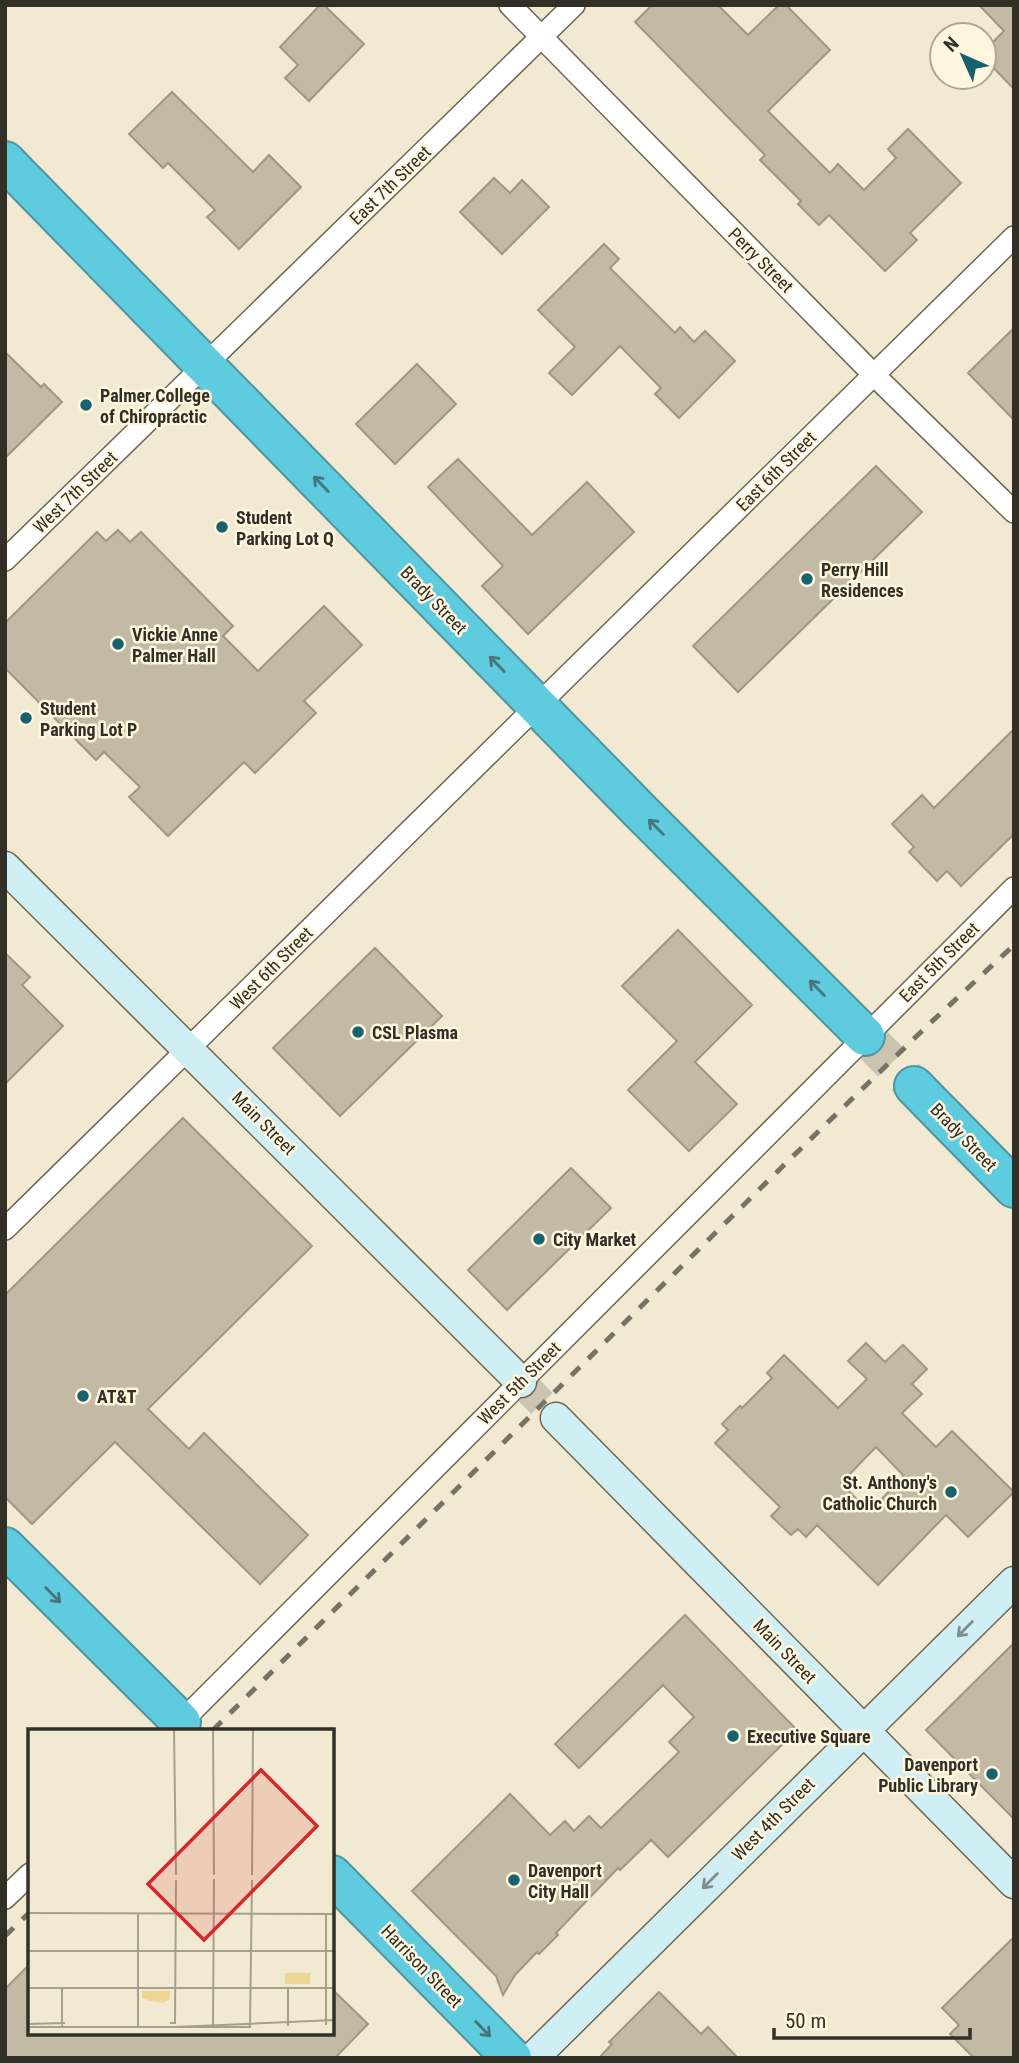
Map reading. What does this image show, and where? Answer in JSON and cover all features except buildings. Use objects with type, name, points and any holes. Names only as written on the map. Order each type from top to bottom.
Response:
[{"type":"highway","name":"Brady Street","points":[[5,162],[537,706],[865,1036]]},
{"type":"highway","name":"Brady Street","points":[[914,1086],[1014,1188]]},
{"type":"highway","points":[[5,1547],[177,1726]]},
{"type":"highway","name":"Harrison Street","points":[[334,1877],[512,2058]]},
{"type":"street","name":"Perry Street","points":[[510,5],[874,375],[1014,512]]},
{"type":"street","name":"East 7th Street","points":[[205,365],[574,5]]},
{"type":"street","name":"East 6th Street","points":[[537,706],[1014,237]]},
{"type":"street","name":"West 7th Street","points":[[5,560],[205,365]]},
{"type":"street","name":"West 6th Street","points":[[5,1229],[537,706]]},
{"type":"street","name":"Main Street","points":[[5,867],[520,1382]]},
{"type":"street","name":"East 5th Street","points":[[865,1036],[1014,888]]},
{"type":"street","name":"West 5th Street","points":[[177,1726],[865,1036]]},
{"type":"street","name":"Main Street","points":[[556,1418],[1014,1883]]},
{"type":"street","name":"West 4th Street","points":[[533,2058],[1014,1581]]},
{"type":"street","points":[[5,1898],[28,1876]]},
{"type":"tunnel","points":[[865,1036],[914,1086]]},
{"type":"tunnel","points":[[521,1382],[556,1418]]},
{"type":"railway","points":[[214,1729],[787,1162],[1014,945]]},
{"type":"railway","points":[[5,1936],[28,1914]]},
{"type":"place","name":"Palmer College of Chiropractic","points":[[86,405]]},
{"type":"place","name":"Student Parking Lot Q","points":[[222,527]]},
{"type":"place","name":"Perry Hill Residences","points":[[807,579]]},
{"type":"place","name":"Vickie Anne Palmer Hall","points":[[118,644]]},
{"type":"place","name":"Student Parking Lot P","points":[[26,718]]},
{"type":"place","name":"CSL Plasma","points":[[358,1032]]},
{"type":"place","name":"City Market","points":[[539,1239]]},
{"type":"place","name":"AT&T","points":[[83,1396]]},
{"type":"place","name":"St. Anthony's Catholic Church","points":[[951,1492]]},
{"type":"place","name":"Executive Square","points":[[733,1736]]},
{"type":"place","name":"Davenport Public Library","points":[[992,1774]]},
{"type":"place","name":"Davenport City Hall","points":[[514,1880]]}]
